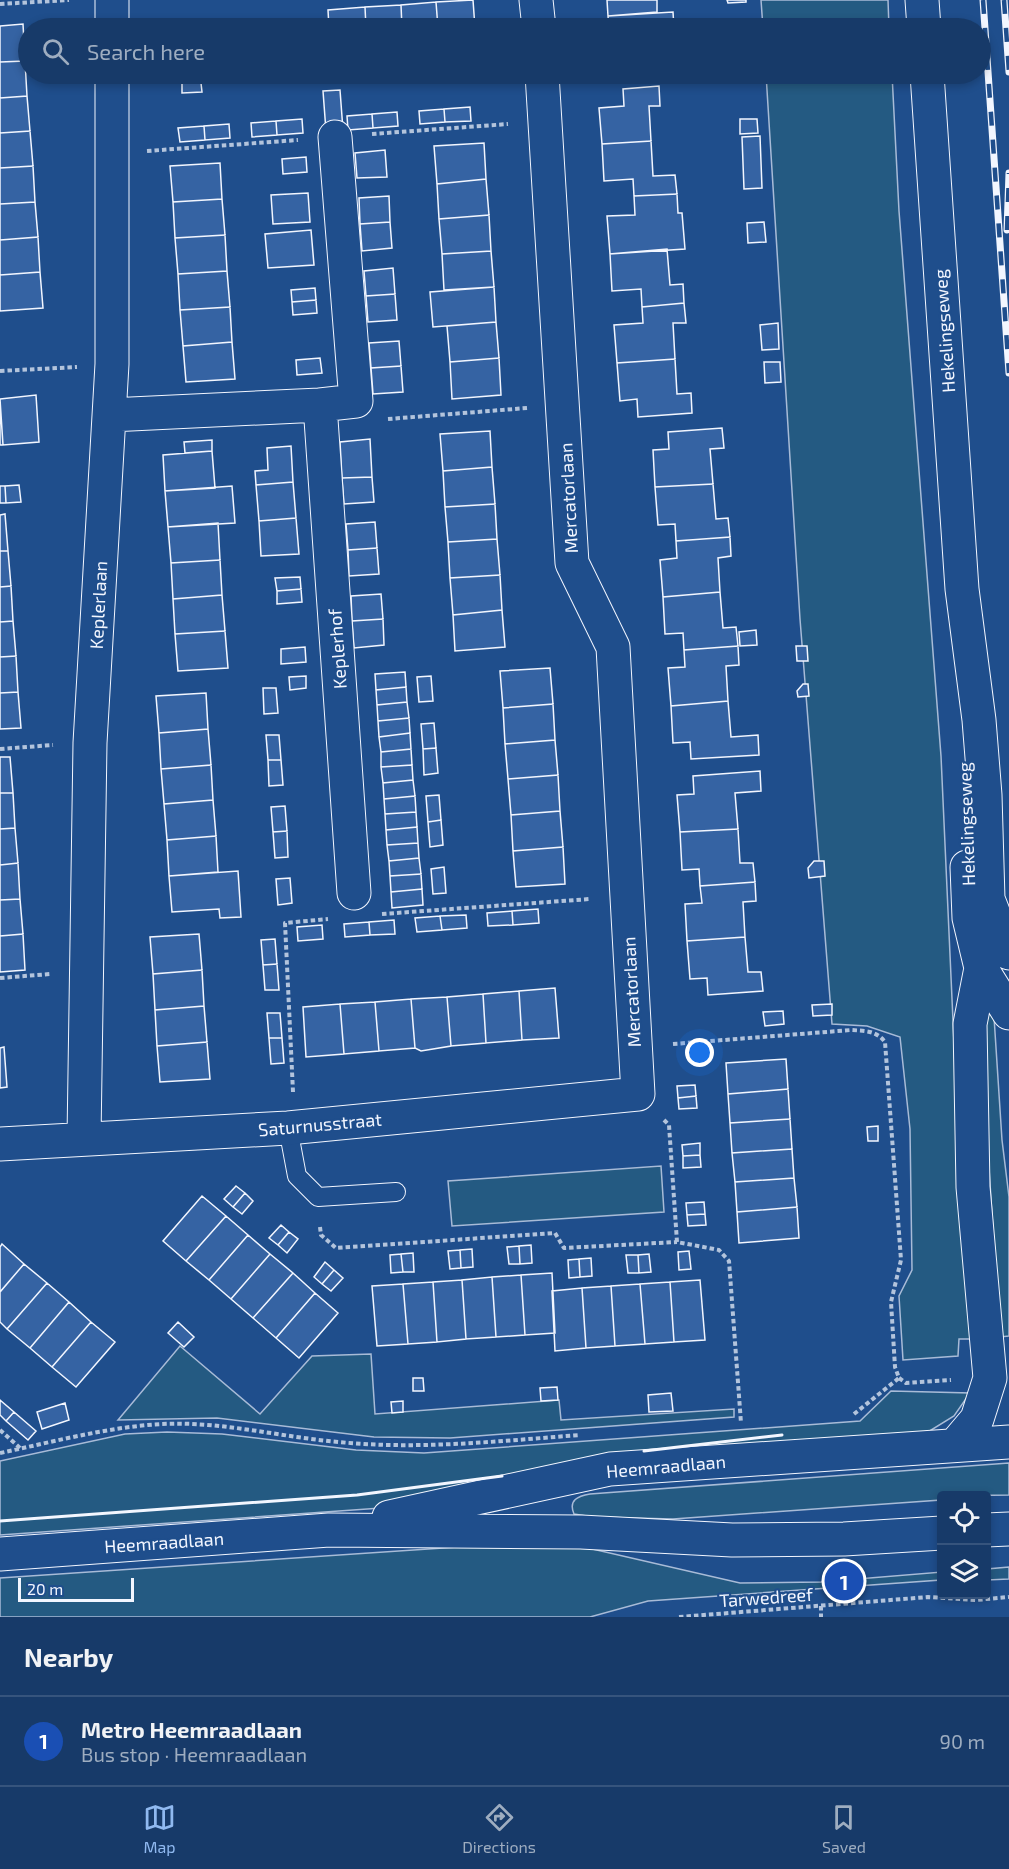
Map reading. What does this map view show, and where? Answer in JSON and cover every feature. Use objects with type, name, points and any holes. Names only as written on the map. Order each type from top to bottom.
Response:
[{"type":"street","points":[[112,0],[112,18]]},
{"type":"street","points":[[536,0],[537,18]]},
{"type":"street","points":[[922,0],[923,18]]},
{"type":"street","name":"Keplerlaan","points":[[84,1138],[90,743],[112,364],[112,84]]},
{"type":"street","name":"Mercatorlaan","points":[[543,84],[572,563],[613,647],[638,1094]]},
{"type":"street","name":"Hekelingseweg","points":[[928,84],[962,589],[969,918],[981,968],[1009,1013]]},
{"type":"street","points":[[110,415],[320,405],[356,401],[335,137]]},
{"type":"street","name":"Keplerhof","points":[[320,405],[354,905]]},
{"type":"street","name":"Hekelingseweg","points":[[962,589],[980,730],[988,899],[1009,953]]},
{"type":"street","points":[[955,1445],[977,1419],[990,1378],[973,1176],[970,1024],[981,968]]},
{"type":"street","name":"Saturnusstraat","points":[[0,1144],[288,1128],[638,1094]]},
{"type":"street","name":"Heemraadlaan","points":[[329,1530],[610,1469],[1009,1442]]},
{"type":"street","points":[[991,1530],[1009,1529]]},
{"type":"street","name":"Heemraadlaan","points":[[0,1554],[329,1530],[581,1532],[732,1540],[844,1539],[937,1533]]},
{"type":"lane","points":[[288,1128],[297,1176],[318,1197],[396,1192]]},
{"type":"path","points":[[0,4],[69,0]]},
{"type":"path","points":[[0,371],[112,364]]},
{"type":"path","points":[[356,401],[375,420],[564,405]]},
{"type":"path","points":[[0,749],[90,743]]},
{"type":"path","points":[[288,1128],[293,1089],[285,923],[354,905],[626,896]]},
{"type":"path","points":[[0,978],[86,972]]},
{"type":"path","points":[[634,1047],[851,1030],[868,1031],[880,1035],[885,1042],[902,1260],[891,1302],[895,1367],[899,1378],[854,1414],[843,1415]]},
{"type":"path","points":[[638,1094],[669,1125],[676,1242]]},
{"type":"path","points":[[318,1197],[321,1235],[336,1248],[555,1233],[564,1248],[676,1242],[719,1250],[729,1261],[741,1424]]},
{"type":"path","points":[[729,1424],[753,1422]]},
{"type":"path","points":[[0,1453],[105,1431],[162,1424],[217,1425],[338,1442],[410,1446],[587,1435]]},
{"type":"path","points":[[0,1430],[20,1449]]},
{"type":"path","name":"Tarwedreef","points":[[679,1617],[928,1597],[976,1600],[1009,1597]]},
{"type":"path","points":[[821,1606],[822,1617]]},
{"type":"shaded area","points":[[761,0],[888,0],[889,18],[762,18]]},
{"type":"shaded area","points":[[767,84],[893,84],[899,211],[941,756],[958,1131],[972,1339],[959,1339],[958,1356],[903,1360],[899,1296],[912,1270],[910,1129],[900,1037],[867,1026],[832,1024],[800,619]]},
{"type":"shaded area","points":[[988,1013],[994,1017],[1002,1140],[1009,1197],[1009,1336],[1000,1337],[983,1041]]},
{"type":"shaded area","points":[[661,1166],[664,1212],[452,1226],[448,1181]]},
{"type":"shaded area","points":[[180,1346],[260,1414],[312,1356],[371,1354],[375,1414],[559,1400],[561,1420],[734,1409],[734,1417],[450,1438],[374,1437],[217,1418],[118,1420]]},
{"type":"shaded area","points":[[891,1391],[970,1393],[954,1416],[928,1432],[438,1504],[0,1535],[0,1461],[125,1434],[167,1432],[222,1434],[356,1450],[424,1453],[860,1421]]},
{"type":"shaded area","points":[[1009,1463],[1009,1495],[991,1495],[991,1491],[937,1491],[937,1500],[673,1519],[593,1517],[574,1514],[573,1502],[590,1494]]},
{"type":"shaded area","points":[[533,1542],[575,1545],[740,1583],[821,1582],[937,1572],[937,1580],[648,1601],[590,1617],[0,1617],[0,1578]]},
{"type":"shaded area","points":[[1009,1567],[1009,1579],[991,1580],[991,1569]]},
{"type":"building","points":[[473,0],[474,18],[437,18],[436,2]]},
{"type":"building","points":[[607,0],[657,0],[657,12],[608,16]]},
{"type":"building","points":[[727,0],[746,0],[746,2],[728,3]]},
{"type":"building","points":[[436,2],[437,18],[402,18],[401,5]]},
{"type":"building","points":[[401,5],[402,18],[366,18],[365,7]]},
{"type":"building","points":[[365,7],[366,18],[328,18],[328,10]]},
{"type":"building","points":[[673,12],[673,18],[608,18],[608,16]]},
{"type":"building","points":[[18,24],[18,61],[0,62],[0,26]]},
{"type":"building","points":[[18,61],[18,84],[26,84],[27,96],[0,98],[0,62]]},
{"type":"building","points":[[182,84],[201,84],[202,92],[182,93]]},
{"type":"building","points":[[659,86],[660,106],[649,106],[651,141],[602,144],[599,108],[624,106],[623,89]]},
{"type":"building","points":[[340,90],[343,130],[326,131],[323,91]]},
{"type":"building","points":[[27,96],[30,131],[0,133],[0,98]]},
{"type":"building","points":[[470,107],[471,121],[445,122],[444,109]]},
{"type":"building","points":[[444,109],[445,122],[420,124],[419,111]]},
{"type":"building","points":[[397,112],[398,126],[373,128],[372,114]]},
{"type":"building","points":[[372,114],[373,128],[348,130],[347,116]]},
{"type":"building","points":[[302,119],[303,133],[277,135],[276,121]]},
{"type":"building","points":[[740,119],[757,119],[758,133],[740,134]]},
{"type":"building","points":[[276,121],[277,135],[252,137],[251,123]]},
{"type":"building","points":[[229,124],[230,138],[205,140],[204,126]]},
{"type":"building","points":[[204,126],[205,140],[180,142],[178,128]]},
{"type":"building","points":[[30,131],[33,166],[0,168],[0,133]]},
{"type":"building","points":[[760,136],[762,188],[744,189],[742,137]]},
{"type":"building","points":[[651,141],[653,176],[675,175],[677,194],[634,196],[633,179],[604,181],[602,144]]},
{"type":"building","points":[[484,143],[486,179],[437,184],[434,146]]},
{"type":"building","points":[[385,150],[387,177],[357,178],[355,153]]},
{"type":"building","points":[[306,157],[307,172],[283,174],[282,159]]},
{"type":"building","points":[[220,163],[222,199],[173,202],[170,166]]},
{"type":"building","points":[[33,166],[35,202],[0,204],[0,168]]},
{"type":"building","points":[[486,179],[489,215],[439,219],[437,184]]},
{"type":"building","points":[[308,193],[310,222],[273,224],[271,195]]},
{"type":"building","points":[[677,194],[678,213],[682,213],[685,249],[610,254],[607,216],[635,215],[634,196]]},
{"type":"building","points":[[389,196],[390,222],[360,224],[359,198]]},
{"type":"building","points":[[222,199],[225,235],[175,238],[173,202]]},
{"type":"building","points":[[35,202],[38,237],[0,240],[0,204]]},
{"type":"building","points":[[489,215],[491,251],[442,254],[439,219]]},
{"type":"building","points":[[390,222],[392,248],[362,251],[360,224]]},
{"type":"building","points":[[764,222],[766,242],[748,243],[747,223]]},
{"type":"building","points":[[311,230],[314,265],[268,268],[265,234]]},
{"type":"building","points":[[225,235],[227,271],[178,274],[175,238]]},
{"type":"building","points":[[38,237],[40,272],[0,275],[0,240]]},
{"type":"building","points":[[667,249],[670,285],[683,284],[684,303],[642,307],[641,289],[612,291],[610,254]]},
{"type":"building","points":[[491,251],[494,287],[444,290],[442,254]]},
{"type":"building","points":[[393,268],[395,294],[366,296],[364,271]]},
{"type":"building","points":[[227,271],[230,307],[180,310],[178,274]]},
{"type":"building","points":[[40,272],[43,308],[0,311],[0,275]]},
{"type":"building","points":[[494,287],[496,322],[433,327],[430,292]]},
{"type":"building","points":[[315,288],[316,300],[292,302],[291,290]]},
{"type":"building","points":[[395,294],[397,320],[368,322],[366,296]]},
{"type":"building","points":[[316,300],[317,313],[293,315],[292,302]]},
{"type":"building","points":[[684,303],[686,323],[673,323],[675,359],[617,363],[614,325],[643,323],[642,307]]},
{"type":"building","points":[[230,307],[232,342],[183,346],[180,310]]},
{"type":"building","points":[[496,322],[499,358],[450,362],[447,326]]},
{"type":"building","points":[[778,323],[779,349],[762,350],[760,325]]},
{"type":"building","points":[[399,341],[401,366],[371,368],[369,343]]},
{"type":"building","points":[[232,342],[235,379],[186,382],[183,346]]},
{"type":"building","points":[[320,358],[322,373],[297,375],[296,360]]},
{"type":"building","points":[[499,358],[501,395],[452,399],[450,362]]},
{"type":"building","points":[[675,359],[677,394],[691,393],[692,413],[638,417],[637,399],[620,401],[617,363]]},
{"type":"building","points":[[764,362],[780,362],[781,382],[765,383]]},
{"type":"building","points":[[401,366],[403,392],[373,394],[371,368]]},
{"type":"building","points":[[36,395],[39,442],[3,445],[0,399]]},
{"type":"building","points":[[0,401],[3,445],[0,445]]},
{"type":"building","points":[[722,428],[724,448],[710,449],[713,484],[655,487],[653,450],[669,449],[668,432]]},
{"type":"building","points":[[490,431],[492,467],[443,471],[440,434]]},
{"type":"building","points":[[370,439],[372,477],[342,478],[340,442]]},
{"type":"building","points":[[212,440],[212,451],[185,453],[184,442]]},
{"type":"building","points":[[291,446],[293,482],[256,485],[255,471],[268,470],[267,448]]},
{"type":"building","points":[[212,451],[215,488],[165,491],[163,455]]},
{"type":"building","points":[[492,467],[495,504],[445,507],[443,471]]},
{"type":"building","points":[[372,477],[374,502],[344,504],[342,478]]},
{"type":"building","points":[[293,482],[296,518],[259,521],[256,485]]},
{"type":"building","points":[[713,484],[716,519],[728,518],[730,537],[676,541],[675,524],[658,525],[655,487]]},
{"type":"building","points":[[19,485],[21,502],[6,503],[5,486]]},
{"type":"building","points":[[0,486],[5,486],[6,503],[0,503]]},
{"type":"building","points":[[232,486],[235,523],[168,527],[165,491]]},
{"type":"building","points":[[495,504],[497,539],[448,542],[445,507]]},
{"type":"building","points":[[5,514],[8,551],[0,551],[0,515]]},
{"type":"building","points":[[296,518],[299,554],[261,556],[259,521]]},
{"type":"building","points":[[375,522],[377,548],[348,550],[346,524]]},
{"type":"building","points":[[218,523],[220,560],[171,563],[168,527]]},
{"type":"building","points":[[730,537],[731,556],[718,558],[720,592],[663,597],[660,560],[677,558],[676,541]]},
{"type":"building","points":[[497,539],[500,575],[450,578],[448,542]]},
{"type":"building","points":[[377,548],[379,574],[349,576],[348,550]]},
{"type":"building","points":[[0,551],[8,551],[11,586],[0,587]]},
{"type":"building","points":[[220,560],[222,595],[173,599],[171,563]]},
{"type":"building","points":[[500,575],[502,610],[453,615],[450,578]]},
{"type":"building","points":[[300,577],[301,589],[277,591],[275,578]]},
{"type":"building","points":[[11,586],[13,621],[0,622],[0,587]]},
{"type":"building","points":[[301,589],[302,602],[277,604],[277,591]]},
{"type":"building","points":[[720,592],[723,628],[736,627],[738,646],[684,650],[683,633],[665,634],[663,597]]},
{"type":"building","points":[[381,594],[383,619],[352,621],[351,596]]},
{"type":"building","points":[[222,595],[225,631],[175,634],[173,599]]},
{"type":"building","points":[[502,610],[505,647],[455,651],[453,615]]},
{"type":"building","points":[[383,619],[384,645],[354,648],[352,621]]},
{"type":"building","points":[[13,621],[16,656],[0,657],[0,622]]},
{"type":"building","points":[[756,630],[757,645],[740,646],[739,632]]},
{"type":"building","points":[[225,631],[228,668],[178,671],[175,634]]},
{"type":"building","points":[[738,646],[739,665],[726,666],[728,701],[671,706],[668,668],[685,667],[684,650]]},
{"type":"building","points":[[796,646],[807,646],[808,661],[797,661]]},
{"type":"building","points":[[305,647],[306,662],[281,664],[281,649]]},
{"type":"building","points":[[16,656],[18,692],[0,693],[0,657]]},
{"type":"building","points":[[550,668],[553,704],[503,708],[500,671]]},
{"type":"building","points":[[405,672],[406,687],[376,690],[375,674]]},
{"type":"building","points":[[306,676],[306,688],[290,690],[289,677]]},
{"type":"building","points":[[431,676],[433,701],[419,702],[417,677]]},
{"type":"building","points":[[803,684],[808,684],[809,696],[798,697],[797,691]]},
{"type":"building","points":[[406,687],[407,702],[377,705],[376,690]]},
{"type":"building","points":[[263,688],[276,688],[278,713],[264,714]]},
{"type":"building","points":[[18,692],[21,728],[0,729],[0,693]]},
{"type":"building","points":[[206,693],[208,729],[159,733],[156,696]]},
{"type":"building","points":[[728,701],[731,737],[758,735],[759,755],[691,759],[690,742],[673,743],[671,706]]},
{"type":"building","points":[[407,702],[409,718],[378,721],[377,705]]},
{"type":"building","points":[[553,704],[555,740],[505,744],[503,708]]},
{"type":"building","points":[[409,718],[410,733],[379,737],[378,721]]},
{"type":"building","points":[[434,723],[436,748],[423,749],[421,724]]},
{"type":"building","points":[[208,729],[211,765],[161,769],[159,733]]},
{"type":"building","points":[[410,733],[411,749],[381,752],[379,737]]},
{"type":"building","points":[[266,735],[279,735],[281,760],[268,760]]},
{"type":"building","points":[[555,740],[558,775],[508,779],[505,744]]},
{"type":"building","points":[[436,748],[438,773],[424,775],[423,749]]},
{"type":"building","points":[[411,749],[412,765],[381,767],[381,752]]},
{"type":"building","points":[[0,757],[10,757],[13,793],[0,793]]},
{"type":"building","points":[[268,760],[281,760],[283,785],[269,786]]},
{"type":"building","points":[[211,765],[213,800],[164,804],[161,769]]},
{"type":"building","points":[[412,765],[413,780],[383,783],[381,767]]},
{"type":"building","points":[[760,771],[761,791],[735,793],[738,829],[680,832],[677,795],[694,794],[693,776]]},
{"type":"building","points":[[558,775],[560,811],[511,815],[508,779]]},
{"type":"building","points":[[413,780],[415,796],[384,799],[383,783]]},
{"type":"building","points":[[0,793],[13,793],[15,828],[0,829]]},
{"type":"building","points":[[439,795],[441,820],[428,822],[426,796]]},
{"type":"building","points":[[415,796],[416,812],[385,814],[384,799]]},
{"type":"building","points":[[213,800],[216,836],[167,840],[164,804]]},
{"type":"building","points":[[285,806],[287,831],[273,832],[271,807]]},
{"type":"building","points":[[560,811],[563,847],[513,851],[511,815]]},
{"type":"building","points":[[416,812],[417,827],[386,830],[385,814]]},
{"type":"building","points":[[441,820],[443,845],[430,847],[428,822]]},
{"type":"building","points":[[417,827],[418,843],[387,845],[386,830]]},
{"type":"building","points":[[15,828],[18,863],[0,865],[0,829]]},
{"type":"building","points":[[738,829],[740,863],[753,863],[755,882],[700,886],[699,869],[682,870],[680,832]]},
{"type":"building","points":[[287,831],[288,857],[275,858],[273,832]]},
{"type":"building","points":[[216,836],[218,872],[169,876],[167,840]]},
{"type":"building","points":[[418,843],[419,858],[389,861],[387,845]]},
{"type":"building","points":[[563,847],[565,884],[516,887],[513,851]]},
{"type":"building","points":[[419,858],[421,874],[390,876],[389,861]]},
{"type":"building","points":[[814,861],[824,861],[825,876],[809,878],[808,868]]},
{"type":"building","points":[[18,863],[20,899],[0,900],[0,865]]},
{"type":"building","points":[[444,867],[446,893],[433,894],[431,869]]},
{"type":"building","points":[[238,871],[241,917],[220,918],[219,909],[172,912],[169,876]]},
{"type":"building","points":[[421,874],[422,889],[391,892],[390,876]]},
{"type":"building","points":[[290,878],[292,903],[278,905],[276,879]]},
{"type":"building","points":[[755,882],[756,901],[743,902],[745,937],[687,941],[685,904],[702,903],[700,886]]},
{"type":"building","points":[[422,889],[423,905],[392,908],[391,892]]},
{"type":"building","points":[[20,899],[23,934],[0,936],[0,900]]},
{"type":"building","points":[[538,909],[539,923],[513,925],[512,911]]},
{"type":"building","points":[[512,911],[513,925],[488,926],[487,913]]},
{"type":"building","points":[[466,915],[467,928],[442,930],[440,916]]},
{"type":"building","points":[[440,916],[442,930],[417,932],[415,918]]},
{"type":"building","points":[[394,920],[395,934],[370,935],[369,922]]},
{"type":"building","points":[[369,922],[370,935],[345,937],[344,924]]},
{"type":"building","points":[[322,925],[323,939],[298,941],[297,927]]},
{"type":"building","points":[[23,934],[25,970],[0,972],[0,936]]},
{"type":"building","points":[[199,934],[202,970],[153,974],[150,937]]},
{"type":"building","points":[[745,937],[748,972],[761,972],[763,991],[708,995],[707,978],[690,979],[687,941]]},
{"type":"building","points":[[275,939],[277,964],[263,965],[261,940]]},
{"type":"building","points":[[277,964],[279,990],[265,990],[263,965]]},
{"type":"building","points":[[202,970],[204,1006],[155,1010],[153,974]]},
{"type":"building","points":[[555,988],[559,1038],[522,1040],[519,991]]},
{"type":"building","points":[[519,991],[522,1040],[486,1043],[483,994]]},
{"type":"building","points":[[483,994],[486,1043],[451,1046],[447,997]]},
{"type":"building","points":[[447,997],[451,1046],[421,1051],[415,1048],[411,999]]},
{"type":"building","points":[[411,999],[415,1048],[379,1051],[375,1002]]},
{"type":"building","points":[[375,1002],[379,1051],[344,1054],[340,1004]]},
{"type":"building","points":[[340,1004],[344,1054],[306,1057],[303,1007]]},
{"type":"building","points":[[832,1004],[832,1015],[813,1016],[812,1005]]},
{"type":"building","points":[[204,1006],[207,1042],[157,1046],[155,1010]]},
{"type":"building","points":[[783,1011],[784,1024],[765,1026],[763,1012]]},
{"type":"building","points":[[267,1013],[280,1013],[282,1038],[269,1038]]},
{"type":"building","points":[[269,1038],[282,1038],[284,1063],[271,1064]]},
{"type":"building","points":[[207,1042],[210,1079],[160,1082],[157,1046]]},
{"type":"building","points":[[4,1047],[7,1087],[0,1088],[0,1048]]},
{"type":"building","points":[[786,1059],[788,1089],[728,1094],[726,1063]]},
{"type":"building","points":[[695,1085],[696,1096],[678,1098],[677,1086]]},
{"type":"building","points":[[788,1089],[790,1119],[730,1123],[728,1094]]},
{"type":"building","points":[[696,1096],[697,1108],[679,1109],[678,1098]]},
{"type":"building","points":[[790,1119],[792,1149],[732,1153],[730,1123]]},
{"type":"building","points":[[878,1126],[878,1141],[868,1141],[867,1127]]},
{"type":"building","points":[[700,1143],[700,1155],[683,1156],[682,1145]]},
{"type":"building","points":[[792,1149],[794,1178],[735,1182],[732,1153]]},
{"type":"building","points":[[700,1155],[701,1167],[683,1168],[683,1156]]},
{"type":"building","points":[[794,1178],[797,1207],[737,1212],[735,1182]]},
{"type":"building","points":[[236,1186],[245,1193],[233,1207],[224,1199]]},
{"type":"building","points":[[245,1193],[253,1201],[242,1214],[233,1207]]},
{"type":"building","points":[[202,1196],[226,1216],[186,1261],[163,1241]]},
{"type":"building","points":[[704,1202],[705,1214],[687,1215],[686,1203]]},
{"type":"building","points":[[797,1207],[799,1238],[739,1243],[737,1212]]},
{"type":"building","points":[[705,1214],[706,1225],[688,1226],[687,1215]]},
{"type":"building","points":[[226,1216],[248,1235],[209,1280],[186,1261]]},
{"type":"building","points":[[281,1225],[289,1232],[278,1245],[269,1238]]},
{"type":"building","points":[[289,1232],[298,1239],[287,1253],[278,1245]]},
{"type":"building","points":[[248,1235],[270,1254],[231,1299],[209,1280]]},
{"type":"building","points":[[2,1244],[24,1264],[0,1292],[0,1247]]},
{"type":"building","points":[[531,1245],[532,1263],[520,1264],[519,1246]]},
{"type":"building","points":[[519,1246],[520,1264],[509,1264],[507,1247]]},
{"type":"building","points":[[472,1249],[473,1267],[461,1268],[460,1250]]},
{"type":"building","points":[[460,1250],[461,1268],[450,1269],[448,1251]]},
{"type":"building","points":[[689,1251],[691,1269],[679,1270],[678,1252]]},
{"type":"building","points":[[413,1253],[414,1272],[403,1272],[401,1254]]},
{"type":"building","points":[[270,1254],[293,1273],[253,1318],[231,1299]]},
{"type":"building","points":[[401,1254],[403,1272],[391,1273],[390,1255]]},
{"type":"building","points":[[649,1254],[651,1272],[639,1273],[638,1255]]},
{"type":"building","points":[[626,1255],[638,1255],[639,1273],[628,1273]]},
{"type":"building","points":[[591,1258],[592,1276],[580,1277],[579,1259]]},
{"type":"building","points":[[579,1259],[580,1277],[569,1278],[568,1260]]},
{"type":"building","points":[[325,1262],[334,1270],[322,1284],[314,1277]]},
{"type":"building","points":[[24,1264],[47,1283],[7,1329],[0,1322],[0,1292]]},
{"type":"building","points":[[334,1270],[343,1278],[331,1291],[322,1284]]},
{"type":"building","points":[[293,1273],[315,1293],[276,1338],[253,1318]]},
{"type":"building","points":[[552,1273],[555,1333],[525,1335],[521,1275]]},
{"type":"building","points":[[521,1275],[525,1335],[496,1337],[492,1277]]},
{"type":"building","points":[[492,1277],[496,1337],[466,1339],[462,1280]]},
{"type":"building","points":[[462,1280],[466,1339],[437,1342],[433,1282]]},
{"type":"building","points":[[700,1280],[705,1340],[674,1342],[670,1282]]},
{"type":"building","points":[[433,1282],[437,1342],[408,1344],[403,1284]]},
{"type":"building","points":[[670,1282],[674,1342],[645,1344],[640,1284]]},
{"type":"building","points":[[47,1283],[69,1302],[30,1348],[7,1329]]},
{"type":"building","points":[[403,1284],[408,1344],[377,1346],[372,1286]]},
{"type":"building","points":[[640,1284],[645,1344],[615,1346],[611,1286]]},
{"type":"building","points":[[611,1286],[615,1346],[586,1348],[582,1288]]},
{"type":"building","points":[[582,1288],[586,1348],[555,1351],[552,1291]]},
{"type":"building","points":[[315,1293],[338,1313],[299,1358],[276,1338]]},
{"type":"building","points":[[69,1302],[91,1322],[52,1367],[30,1348]]},
{"type":"building","points":[[91,1322],[115,1342],[76,1387],[52,1367]]},
{"type":"building","points":[[178,1322],[194,1337],[184,1347],[168,1333]]},
{"type":"building","points":[[413,1378],[423,1378],[424,1391],[413,1391]]},
{"type":"building","points":[[557,1387],[558,1400],[541,1401],[540,1388]]},
{"type":"building","points":[[671,1393],[673,1411],[649,1412],[648,1395]]},
{"type":"building","points":[[0,1400],[14,1412],[6,1421],[0,1415]]},
{"type":"building","points":[[403,1401],[403,1412],[392,1413],[391,1402]]},
{"type":"building","points":[[65,1403],[69,1420],[42,1429],[37,1412]]},
{"type":"building","points":[[14,1412],[36,1431],[28,1440],[6,1421]]},
{"type":"railway","points":[[983,0],[984,18]]},
{"type":"railway","points":[[1004,0],[1009,72]]},
{"type":"railway","points":[[989,84],[1009,373]]},
{"type":"railway","points":[[1007,230],[1009,173]]},
{"type":"wall","points":[[644,1451],[782,1435]]},
{"type":"wall","points":[[0,1521],[357,1495],[502,1476]]},
{"type":"place","name":"Metro Heemraadlaan","points":[[844,1581]]}]
